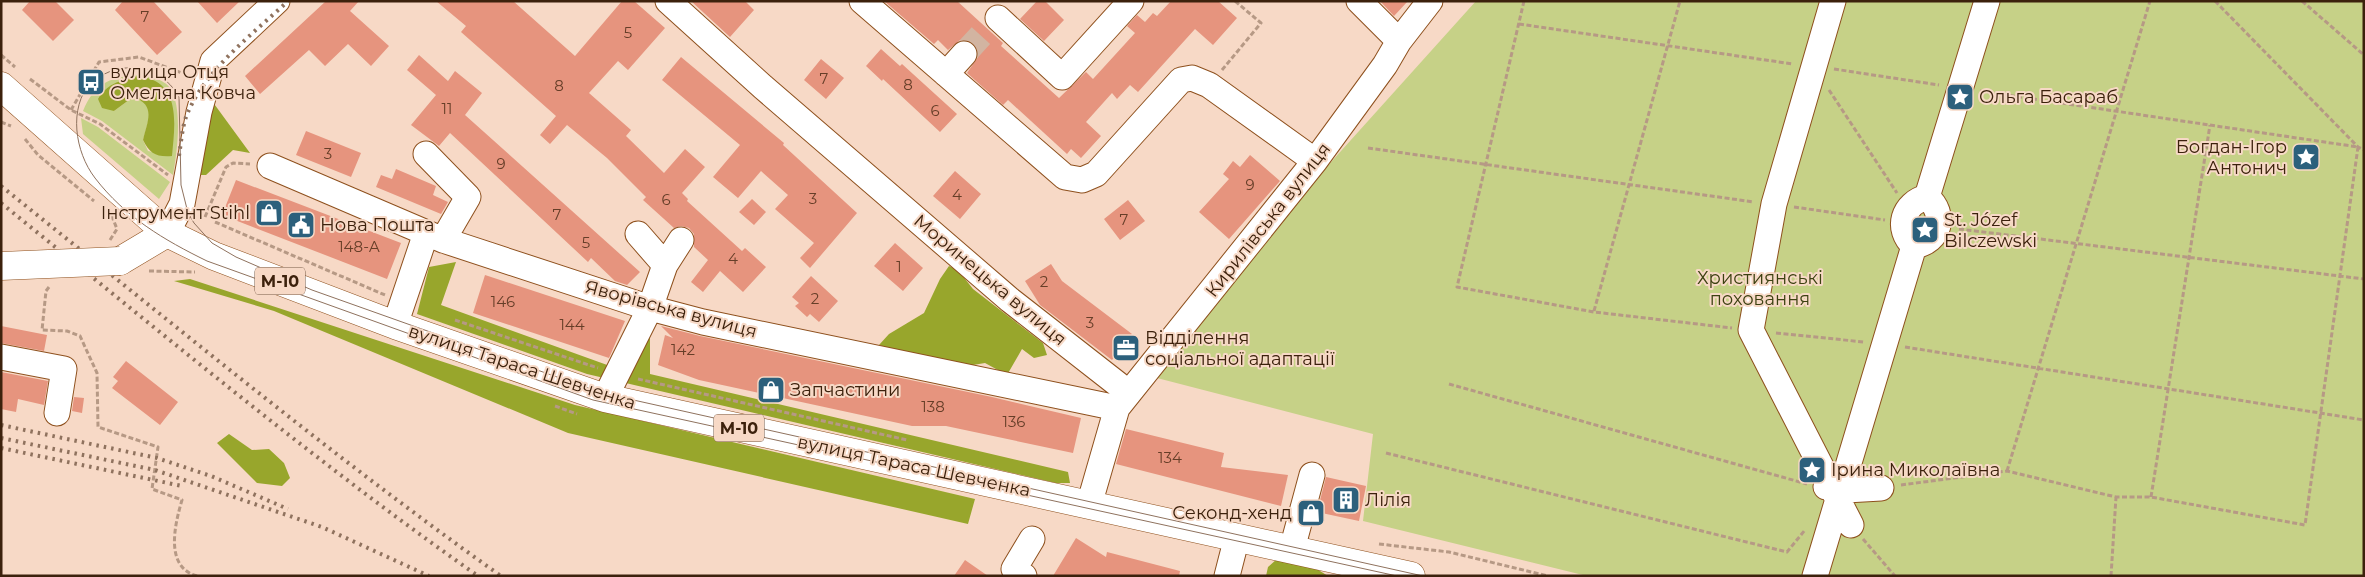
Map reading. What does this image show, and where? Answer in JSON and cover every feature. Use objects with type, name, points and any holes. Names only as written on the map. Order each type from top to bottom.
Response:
[{"type":"main road","name":"вулиця Тараса Шевченка","points":[[1,86],[167,233],[214,256],[395,325],[605,398],[1411,576]]},
{"type":"main road","points":[[1,266],[123,258],[167,233]]},
{"type":"street","points":[[167,233],[182,204],[198,112],[213,61],[276,1]]},
{"type":"street","name":"Моринецька вулиця","points":[[668,1],[763,87],[1010,300],[1123,401]]},
{"type":"street","points":[[862,1],[1065,177],[1082,180],[1096,174],[1181,80],[1192,78],[1209,85],[1315,161]]},
{"type":"street","points":[[995,16],[1062,76],[1131,1]]},
{"type":"street","points":[[1359,1],[1399,40]]},
{"type":"street","name":"Кирилівська вулиця","points":[[1123,401],[1315,161],[1385,65],[1399,40],[1430,1]]},
{"type":"street","points":[[1832,1],[1774,204],[1751,330],[1830,496],[1851,525]]},
{"type":"street","points":[[1914,246],[1904,234],[1960,88],[1987,1]]},
{"type":"street","points":[[946,74],[964,54]]},
{"type":"street","points":[[395,325],[435,237],[468,197],[426,154]]},
{"type":"street","name":"Яворівська вулиця","points":[[270,166],[435,237],[650,308],[703,322],[1123,401]]},
{"type":"street","points":[[1912,209],[1937,210],[1938,226],[1929,240],[1914,246]]},
{"type":"street","points":[[638,234],[665,266]]},
{"type":"street","points":[[605,398],[650,308],[665,266],[681,240]]},
{"type":"street","points":[[1815,576],[1830,496],[1884,344],[1914,246]]},
{"type":"street","points":[[1,357],[64,369],[57,413]]},
{"type":"street","points":[[1089,505],[1123,401]]},
{"type":"street","points":[[1292,549],[1312,475]]},
{"type":"street","points":[[1830,496],[1881,488]]},
{"type":"street","points":[[1227,576],[1237,537]]},
{"type":"street","points":[[1024,576],[1014,569],[1032,539]]},
{"type":"path","points":[[1209,85],[1261,23],[1236,1]]},
{"type":"path","points":[[1524,1],[1484,164],[1457,287],[1594,312],[1884,344],[2364,420]]},
{"type":"path","points":[[1594,312],[1680,1]]},
{"type":"path","points":[[2007,471],[2150,1]]},
{"type":"path","points":[[2215,1],[2358,147]]},
{"type":"path","points":[[2302,1],[2364,54]]},
{"type":"path","points":[[1519,24],[2117,111],[2358,147],[2364,150]]},
{"type":"path","points":[[1,55],[71,110],[100,124],[174,180]]},
{"type":"path","points":[[71,110],[99,62],[139,57],[182,73]]},
{"type":"path","points":[[1814,66],[1912,209]]},
{"type":"path","points":[[2151,497],[2210,125]]},
{"type":"path","points":[[1881,488],[2007,471],[2116,497],[2151,497],[2305,525],[2358,147]]},
{"type":"path","points":[[1368,148],[1774,204],[1912,209]]},
{"type":"path","points":[[38,155],[96,203]]},
{"type":"path","points":[[205,218],[226,167],[239,163],[270,166]]},
{"type":"path","points":[[104,208],[111,214],[117,229],[123,258],[194,272]]},
{"type":"path","points":[[1938,226],[2364,279]]},
{"type":"path","points":[[52,284],[46,291],[42,330],[67,331],[80,336],[97,373],[98,427],[158,447],[152,489],[182,500],[174,537],[175,549],[180,567],[189,574],[197,576]]},
{"type":"path","points":[[1386,453],[1787,552],[1830,496],[1449,384]]},
{"type":"path","points":[[2111,576],[2116,497]]},
{"type":"path","points":[[1851,525],[1895,576]]},
{"type":"path","points":[[1372,544],[1449,552],[1548,576]]},
{"type":"green space","name":"Християнські поховання","points":[[1476,1],[2364,1],[2364,576],[1587,576],[1363,521],[1373,434],[1157,378],[1287,211]]},
{"type":"green space","points":[[135,75],[154,78],[165,83],[171,90],[175,100],[178,126],[173,175],[102,121],[83,111],[92,95],[103,84],[125,76]],"holes":[[[164,88],[173,113],[171,156],[148,151],[143,140],[150,115],[146,103],[133,97],[114,111],[98,99]]]},
{"type":"green space","points":[[133,76],[153,80],[162,86],[168,94],[174,113],[172,156],[154,154],[143,140],[148,121],[148,109],[140,100],[133,97],[114,111],[102,108],[98,99],[101,94],[113,84]]},
{"type":"green space","points":[[212,101],[250,153],[233,150],[206,175],[199,175]]},
{"type":"green space","points":[[81,118],[98,127],[170,182],[159,199],[83,134]]},
{"type":"green space","points":[[456,262],[441,305],[610,366],[650,327],[650,374],[1068,472],[1070,483],[1056,483],[587,374],[417,314],[429,267]]},
{"type":"green space","points":[[949,266],[958,270],[973,289],[1043,343],[1047,355],[1034,358],[1022,349],[1007,375],[985,363],[967,366],[913,356],[879,345],[889,334],[924,313],[940,279]]},
{"type":"green space","points":[[190,279],[575,405],[975,499],[968,524],[568,433],[274,311],[174,281]]},
{"type":"green space","points":[[229,434],[252,450],[269,449],[284,463],[290,478],[282,486],[257,483],[217,443]]},
{"type":"green space","points":[[1277,559],[1312,566],[1328,576],[1266,576],[1268,567]]},
{"type":"building","points":[[30,1],[55,1],[74,20],[53,41],[22,10]]},
{"type":"building","points":[[123,1],[153,1],[182,32],[157,55],[115,10]]},
{"type":"building","points":[[197,1],[240,1],[217,23]]},
{"type":"building","points":[[326,1],[359,1],[350,11],[389,46],[371,66],[348,44],[325,66],[309,50],[260,94],[245,76]]},
{"type":"building","points":[[436,1],[513,1],[575,56],[622,1],[634,1],[665,28],[628,70],[618,61],[589,93],[631,130],[626,136],[664,173],[685,149],[705,167],[682,193],[688,199],[687,201],[742,251],[745,248],[766,267],[743,292],[720,271],[703,292],[691,282],[708,260],[694,247],[694,234],[689,228],[681,226],[674,228],[643,200],[646,197],[607,158],[567,125],[550,144],[540,135],[556,116],[461,32],[466,26]]},
{"type":"building","points":[[691,1],[745,1],[754,10],[730,37]]},
{"type":"building","points":[[884,1],[957,1],[1003,43],[1001,46],[1059,98],[1086,72],[1093,79],[1135,33],[1127,26],[1137,15],[1145,22],[1153,13],[1157,16],[1171,1],[1218,1],[1237,18],[1213,45],[1195,29],[1138,92],[1130,85],[1117,99],[1112,93],[1086,122],[1101,136],[1081,158],[1071,149],[1067,154],[1008,100],[1003,105],[967,73],[978,57],[977,49],[973,43],[967,40],[960,40],[948,50],[938,40],[934,44]]},
{"type":"building","points":[[1037,1],[1045,1],[1064,20],[1044,41],[1020,19]]},
{"type":"building","points":[[1380,1],[1408,1],[1394,16]]},
{"type":"building","points":[[881,49],[900,66],[902,64],[957,114],[940,132],[883,79],[882,81],[866,66]]},
{"type":"building","points":[[419,55],[448,81],[455,71],[482,93],[465,115],[640,272],[627,285],[615,281],[591,258],[588,262],[450,133],[439,146],[411,125],[436,95],[407,70]]},
{"type":"building","points":[[681,57],[784,143],[783,145],[857,213],[810,268],[800,258],[814,243],[775,209],[788,195],[761,171],[738,198],[713,177],[740,145],[662,80]]},
{"type":"building","points":[[821,59],[844,78],[826,99],[804,80]]},
{"type":"building","points":[[306,131],[361,153],[351,177],[296,155]]},
{"type":"building","points":[[1250,155],[1280,181],[1229,239],[1199,212],[1229,179],[1223,174],[1233,161],[1240,167]]},
{"type":"building","points":[[396,169],[436,186],[433,195],[448,202],[441,214],[376,187],[381,175],[392,179]]},
{"type":"building","points":[[955,171],[981,194],[960,219],[933,196]]},
{"type":"building","points":[[236,180],[401,243],[387,279],[222,215]]},
{"type":"building","points":[[752,199],[766,212],[754,225],[739,212]]},
{"type":"building","points":[[1128,200],[1145,221],[1120,240],[1104,219]]},
{"type":"building","points":[[895,243],[923,268],[903,291],[874,266]]},
{"type":"building","points":[[1051,264],[1062,281],[1132,334],[1112,360],[1040,305],[1025,281]]},
{"type":"building","points":[[485,275],[625,321],[609,358],[473,313]]},
{"type":"building","points":[[811,276],[838,301],[819,322],[810,314],[807,317],[795,306],[799,303],[792,297]]},
{"type":"building","points":[[1,326],[47,335],[44,351],[1,343]]},
{"type":"building","points":[[661,326],[1081,418],[1073,453],[946,426],[912,426],[699,380],[658,365],[665,335],[673,338]]},
{"type":"building","points":[[126,361],[178,402],[160,425],[112,388],[118,381],[113,377]]},
{"type":"building","points":[[1,372],[48,381],[44,405],[18,399],[16,412],[1,409]]},
{"type":"building","points":[[74,397],[84,398],[82,413],[72,411]]},
{"type":"building","points":[[1126,429],[1224,453],[1221,467],[1288,475],[1281,506],[1116,464]]},
{"type":"building","name":"Лілія","points":[[1326,477],[1366,486],[1359,521],[1317,512]]},
{"type":"building","points":[[1076,538],[1106,557],[1107,552],[1180,571],[1179,576],[1053,576]]},
{"type":"building","points":[[965,560],[988,576],[954,576]]},
{"type":"tunnel","points":[[964,54],[987,29]]},
{"type":"tram line","points":[[1397,576],[593,400],[207,261],[176,245],[132,216],[95,178],[88,167],[79,143],[77,130],[79,104],[91,82],[111,71],[131,68],[150,71],[159,75],[173,88],[179,97],[181,185],[188,213],[194,223],[212,243],[236,257],[312,290],[602,393],[1423,576]]},
{"type":"railway","points":[[179,156],[186,117],[204,84],[230,54],[288,1]]},
{"type":"railway","points":[[1,186],[311,434],[501,576]]},
{"type":"railway","points":[[1,203],[177,346],[356,487],[478,576]]},
{"type":"railway","points":[[1,425],[157,458],[211,476],[288,509]]},
{"type":"railway","points":[[1,438],[155,470],[322,527],[429,576]]},
{"type":"railway","points":[[1,448],[182,486]]},
{"type":"place","name":"вулиця Отця Омеляна Ковча","points":[[91,82]]},
{"type":"place","name":"Ольга Басараб","points":[[1960,97]]},
{"type":"place","name":"Богдан-Ігор Антонич","points":[[2306,157]]},
{"type":"place","name":"Інструмент Stihl","points":[[269,213]]},
{"type":"place","name":"Нова Пошта","points":[[301,225]]},
{"type":"place","name":"St. Józef Bilczewski","points":[[1925,230]]},
{"type":"place","name":"Відділення соціальної адаптації","points":[[1126,348]]},
{"type":"place","name":"Запчастини","points":[[771,390]]},
{"type":"place","name":"Ірина Миколаївна","points":[[1812,470]]},
{"type":"place","name":"Лілія","points":[[1346,500]]},
{"type":"place","name":"Секонд-хенд","points":[[1311,513]]}]
